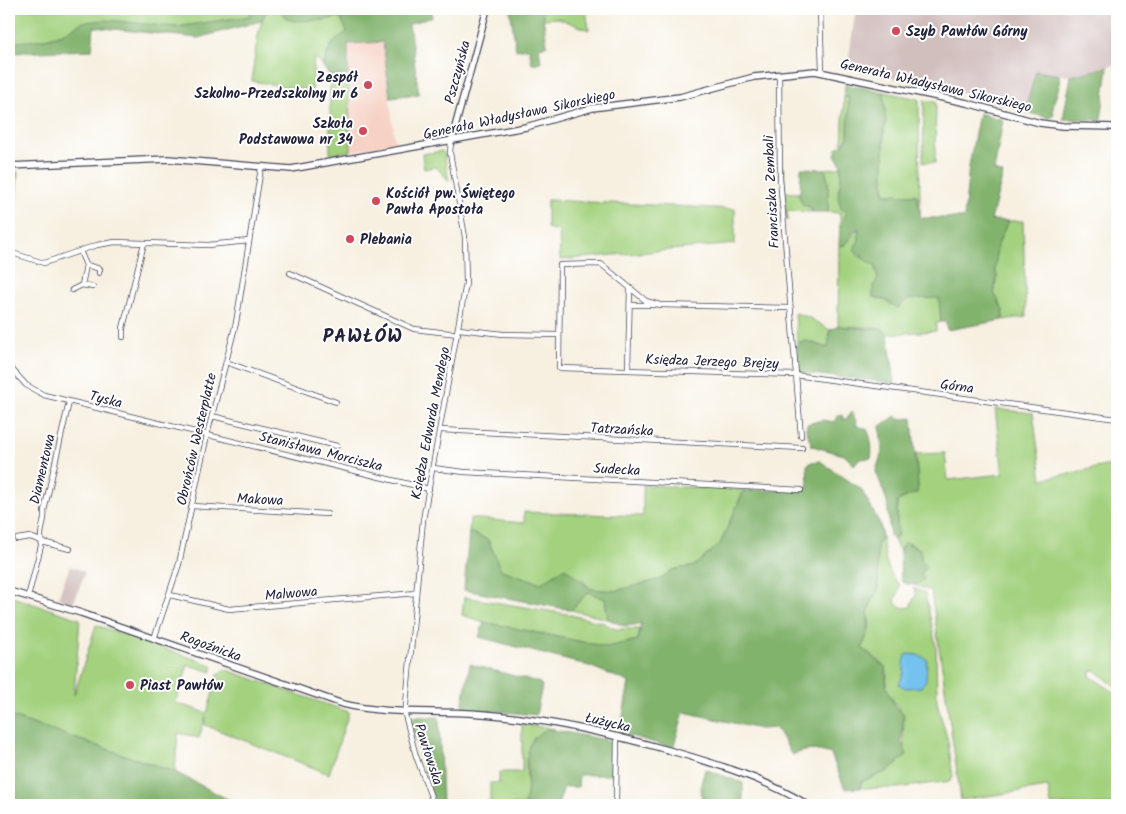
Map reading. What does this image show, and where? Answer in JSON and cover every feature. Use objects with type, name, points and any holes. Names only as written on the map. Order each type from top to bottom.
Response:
[{"type":"street","name":"Pszczyńska","points":[[451,142],[487,9]]},
{"type":"street","points":[[820,9],[822,71]]},
{"type":"street","name":"Generała Władysława Sikorskiego","points":[[9,166],[160,159],[261,168],[300,168],[536,125],[592,108],[680,97],[744,79],[822,71],[967,103],[1040,123],[1066,126],[1117,127]]},
{"type":"street","name":"Franciszka Zembali","points":[[779,74],[780,178],[801,436]]},
{"type":"street","name":"Księdza Edwarda Mendego","points":[[407,710],[421,535],[465,290],[466,254],[450,153],[451,142]]},
{"type":"street","name":"Obrońców Westerplatte","points":[[154,639],[180,564],[207,435],[240,304],[261,168]]},
{"type":"street","points":[[9,252],[44,263],[114,242],[208,245],[249,241]]},
{"type":"street","points":[[123,337],[123,328],[144,243]]},
{"type":"street","points":[[80,251],[86,265],[82,285]]},
{"type":"street","name":"Księdza Jerzego Brejzy","points":[[628,369],[630,289],[601,264],[560,265],[559,368],[795,375]]},
{"type":"street","points":[[86,265],[100,269],[99,273]]},
{"type":"street","points":[[290,273],[414,330],[559,335]]},
{"type":"street","points":[[72,290],[82,285],[93,287]]},
{"type":"street","points":[[630,289],[646,301],[660,305]]},
{"type":"street","points":[[630,304],[790,308]]},
{"type":"street","points":[[226,362],[336,402]]},
{"type":"street","name":"Tyska","points":[[9,366],[31,389],[69,402],[207,435]]},
{"type":"street","name":"Górna","points":[[795,375],[1117,419]]},
{"type":"street","name":"Diamentowa","points":[[28,596],[42,541],[44,511],[69,402]]},
{"type":"street","points":[[212,416],[337,446]]},
{"type":"street","name":"Tatrzańska","points":[[440,430],[802,448]]},
{"type":"street","name":"Stanisława Morciszka","points":[[207,435],[429,489]]},
{"type":"street","name":"Sudecka","points":[[433,468],[464,472],[801,490]]},
{"type":"street","name":"Makowa","points":[[192,506],[327,514]]},
{"type":"street","points":[[18,539],[30,537],[70,549]]},
{"type":"street","name":"Rogoźnicka","points":[[9,591],[343,704],[368,709],[407,710]]},
{"type":"street","name":"Malwowa","points":[[170,595],[229,609],[416,593]]},
{"type":"street","name":"Łużycka","points":[[407,710],[499,716],[564,725],[618,736],[744,773],[808,805]]},
{"type":"street","name":"Pawłowska","points":[[407,710],[408,729],[434,805]]},
{"type":"street","points":[[616,805],[618,736]]},
{"type":"shaded area","points":[[856,9],[1117,9],[1117,64],[1075,77],[1036,71],[1025,112],[953,90],[847,69]]},
{"type":"shaded area","name":"Zespół Szkolno-Przedszkolny nr 6","points":[[383,42],[395,143],[351,151],[348,44]]},
{"type":"shaded area","points":[[70,566],[85,572],[73,604],[58,598]]},
{"type":"green space","points":[[9,9],[251,9],[250,16],[176,27],[83,22],[63,34],[45,39],[11,44],[9,43]]},
{"type":"green space","points":[[251,9],[270,9],[266,11],[261,21],[198,38],[94,27],[92,50],[9,53],[9,43],[45,39],[63,34],[83,22],[107,20],[176,27],[250,16]]},
{"type":"green space","points":[[270,9],[279,9],[286,18],[332,19],[337,17],[345,24],[347,32],[328,51],[324,64],[321,64],[314,57],[312,91],[252,81],[259,30],[266,13]]},
{"type":"green space","points":[[279,9],[432,9],[432,17],[409,24],[419,94],[390,97],[383,42],[348,44],[348,74],[330,76],[321,64],[324,64],[329,49],[337,39],[347,32],[341,18],[292,21],[286,18]]},
{"type":"green space","points":[[510,9],[542,9],[547,45],[539,47],[541,62],[532,64],[529,48],[516,50]]},
{"type":"green space","points":[[542,9],[586,9],[589,30],[558,18],[543,19]]},
{"type":"green space","points":[[1108,67],[1101,120],[1063,119],[1071,76]]},
{"type":"green space","points":[[1036,71],[1059,75],[1059,86],[1053,110],[1054,115],[1050,118],[1025,112]]},
{"type":"green space","points":[[348,74],[351,151],[330,154],[330,76]]},
{"type":"green space","points":[[845,84],[884,92],[886,124],[884,129],[884,194],[917,195],[921,218],[964,218],[969,166],[979,113],[1003,120],[994,171],[1003,174],[991,220],[1008,221],[997,246],[995,270],[997,276],[994,293],[1003,310],[1003,320],[947,330],[946,322],[941,322],[939,298],[908,299],[898,308],[885,300],[873,297],[873,286],[878,278],[875,265],[869,263],[854,250],[859,241],[859,228],[854,231],[845,245],[839,246],[840,222],[847,212],[841,209],[838,196],[841,181],[841,165],[835,155],[837,148],[844,144],[848,136],[849,98],[844,96]]},
{"type":"green space","points":[[884,92],[919,99],[920,216],[916,195],[884,194],[884,129],[886,124]]},
{"type":"green space","points":[[844,96],[849,98],[848,136],[842,145]]},
{"type":"green space","points":[[924,100],[936,102],[935,163],[923,162]]},
{"type":"green space","points":[[442,151],[449,181],[436,167],[424,169],[422,154]]},
{"type":"green space","points":[[841,165],[841,181],[838,190],[841,208],[847,212],[840,222],[840,213],[828,212],[828,182],[825,169],[838,168]]},
{"type":"green space","points":[[782,167],[784,167],[785,192],[798,193],[800,199],[813,212],[787,211],[788,220],[786,220]]},
{"type":"green space","points":[[801,168],[825,169],[828,182],[828,212],[813,212],[810,207],[803,205],[798,193],[800,192]]},
{"type":"green space","points":[[11,172],[18,172],[13,249],[9,240]]},
{"type":"green space","points":[[547,200],[735,209],[735,244],[560,260],[559,231],[547,228]]},
{"type":"green space","points":[[1008,221],[1023,221],[1026,317],[1003,320],[1003,310],[994,293],[997,276],[995,270],[997,246]]},
{"type":"green space","points":[[859,228],[859,241],[855,245],[857,255],[875,265],[878,278],[878,299],[885,300],[891,305],[913,297],[939,297],[941,322],[936,323],[936,331],[888,334],[881,328],[838,326],[839,246],[845,245]]},
{"type":"green space","points":[[795,313],[808,317],[830,330],[829,348],[806,341],[797,343]]},
{"type":"green space","points":[[839,326],[881,328],[888,334],[895,383],[801,373],[798,368],[797,343],[806,341],[828,348],[830,330]]},
{"type":"green space","points":[[995,409],[1033,413],[1042,479],[1115,464],[1117,688],[1095,670],[1091,671],[1090,676],[1117,694],[1117,805],[1051,805],[1048,787],[961,800],[931,591],[914,585],[921,575],[920,549],[908,543],[901,547],[900,552],[894,540],[897,537],[897,502],[913,493],[918,487],[916,454],[945,453],[948,480],[1003,474]]},
{"type":"green space","points":[[852,411],[858,427],[866,428],[868,431],[872,447],[871,458],[859,459],[854,465],[844,455],[812,446],[806,429],[807,424],[822,420],[835,422],[839,414],[842,415],[843,419],[847,419]]},
{"type":"green space","points":[[896,416],[899,419],[912,418],[918,487],[917,493],[897,502],[897,537],[894,540],[890,536],[887,501],[876,471],[882,452],[880,426]]},
{"type":"green space","points":[[820,461],[861,489],[880,524],[881,538],[877,545],[878,590],[872,600],[868,613],[869,630],[862,648],[886,668],[886,686],[895,706],[904,715],[901,742],[907,755],[888,771],[861,782],[860,788],[845,789],[831,754],[811,750],[792,755],[776,728],[760,729],[684,712],[673,748],[620,733],[629,682],[589,666],[479,637],[484,622],[607,647],[638,640],[641,624],[624,626],[608,619],[605,599],[588,592],[571,610],[464,590],[469,532],[488,540],[501,570],[541,583],[565,568],[591,589],[615,591],[661,579],[672,570],[694,566],[720,544],[744,490],[803,491],[808,483],[807,465]]},
{"type":"green space","points":[[643,485],[744,490],[720,544],[694,566],[672,570],[661,579],[615,591],[591,589],[582,580],[541,583],[501,570],[488,540],[469,532],[470,518],[524,523],[524,512],[643,516]]},
{"type":"green space","points":[[880,524],[887,565],[894,579],[900,585],[895,603],[903,608],[910,607],[916,594],[913,588],[925,593],[936,646],[937,702],[948,741],[953,777],[951,781],[897,788],[860,788],[861,782],[888,771],[907,755],[903,738],[904,722],[886,687],[886,668],[862,648],[870,626],[868,613],[872,600],[878,590],[877,545],[881,538]]},
{"type":"green space","points":[[904,542],[920,549],[922,562],[926,567],[921,575],[924,579],[918,584],[903,583],[901,580],[900,552]]},
{"type":"green space","points":[[588,592],[605,599],[608,619],[571,610]]},
{"type":"green space","points":[[9,596],[80,619],[74,695],[96,625],[212,665],[212,672],[188,665],[176,703],[207,713],[218,675],[224,669],[349,712],[329,774],[205,725],[206,716],[199,738],[178,733],[175,772],[9,716]]},
{"type":"green space","points":[[464,597],[567,614],[604,623],[615,629],[640,629],[638,640],[607,647],[484,622],[462,615]]},
{"type":"green space","points":[[470,664],[540,683],[542,686],[536,715],[462,708]]},
{"type":"green space","points":[[9,716],[175,772],[239,805],[9,805]]},
{"type":"green space","points":[[415,717],[439,717],[442,803],[435,804],[411,724]]},
{"type":"green space","points":[[522,724],[555,729],[548,729],[526,758],[528,796],[524,805],[436,805],[490,801],[490,783],[499,783],[499,772],[522,772]]},
{"type":"green space","points":[[548,729],[612,741],[612,775],[579,775],[578,787],[564,787],[558,805],[524,805],[527,795],[528,752],[531,742],[537,735]]},
{"type":"green space","points":[[705,769],[743,783],[743,805],[702,805],[701,784]]},
{"type":"water","points":[[907,654],[927,659],[926,680],[921,687],[905,688],[899,684],[904,673],[904,662]]},
{"type":"place","name":"Szyb Pawłów Górny","points":[[896,31]]},
{"type":"place","name":"Zespół Szkolno-Przedszkolny nr 6","points":[[368,85]]},
{"type":"place","name":"Szkoła Podstawowa nr 34","points":[[363,131]]},
{"type":"place","name":"Kościół pw. Świętego Pawła Apostoła","points":[[376,201]]},
{"type":"place","name":"Plebania","points":[[350,239]]},
{"type":"place","name":"Piast Pawłów","points":[[130,685]]},
{"type":"district","name":"PAWŁÓW","points":[[363,335]]}]
